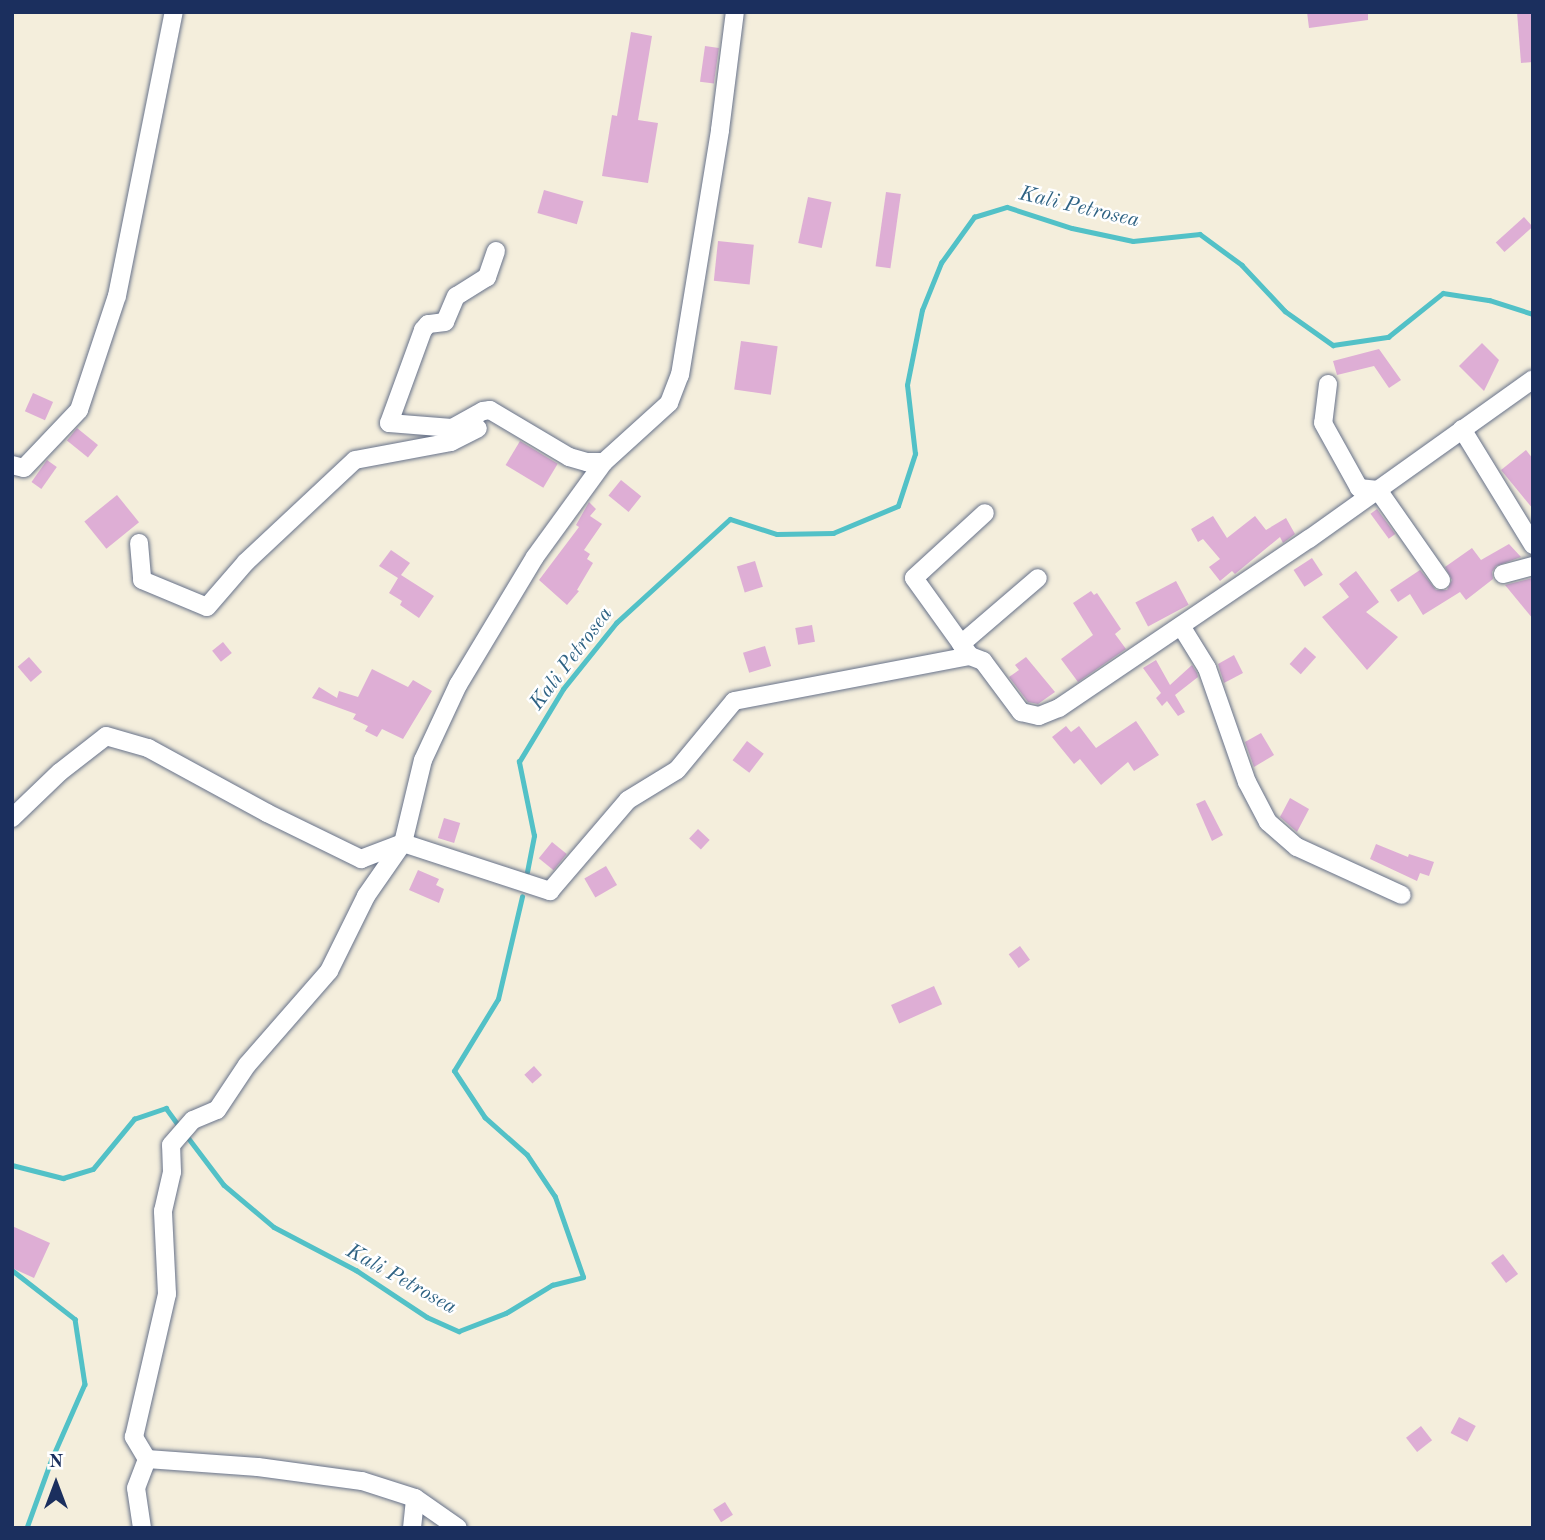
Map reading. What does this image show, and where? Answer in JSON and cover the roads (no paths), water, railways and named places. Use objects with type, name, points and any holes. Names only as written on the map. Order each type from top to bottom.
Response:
[{"type":"street","points":[[12,465],[24,468],[79,410],[117,296],[174,12]]},
{"type":"street","points":[[147,1459],[134,1437],[167,1294],[163,1211],[172,1172],[171,1145],[193,1120],[217,1110],[247,1065],[329,971],[366,896],[403,843],[423,760],[458,685],[535,557],[604,461],[669,403],[680,375],[720,130],[735,12]]},
{"type":"street","points":[[496,251],[487,277],[456,296],[445,322],[428,324],[423,330],[390,423],[452,428],[482,411],[490,410],[569,457],[587,462],[604,461]]},
{"type":"street","points":[[985,513],[914,578],[966,650],[983,661],[1021,712],[1039,716],[1059,708],[1181,626],[1533,379]]},
{"type":"street","points":[[1328,384],[1323,423],[1359,488],[1378,490],[1441,580]]},
{"type":"street","points":[[139,543],[142,580],[207,607],[246,562],[355,460],[451,442],[499,416]]},
{"type":"street","points":[[1462,429],[1533,545]]},
{"type":"street","points":[[1503,575],[1533,566]]},
{"type":"street","points":[[12,818],[60,772],[106,736],[148,748],[267,813],[361,859],[403,843],[542,891],[554,888],[622,807],[677,770],[734,701],[966,650],[1038,578]]},
{"type":"street","points":[[1181,626],[1207,668],[1247,782],[1268,822],[1297,847],[1402,895]]},
{"type":"street","points":[[147,1459],[258,1467],[362,1481],[415,1498],[458,1528]]},
{"type":"street","points":[[142,1528],[136,1488],[147,1459]]},
{"type":"street","points":[[412,1528],[415,1498]]},
{"type":"waterway","name":"Kali Petrosea","points":[[527,872],[534,836],[519,762],[563,689],[616,623],[730,519],[777,534],[833,533],[898,506],[915,454],[907,385],[922,310],[941,263],[974,217],[1007,207],[1072,228],[1133,241],[1200,234],[1242,265],[1285,311],[1333,345],[1388,337],[1443,293],[1489,300],[1533,314]]},
{"type":"waterway","name":"Kali Petrosea","points":[[187,1136],[224,1185],[274,1227],[356,1270],[427,1317],[459,1331],[506,1313],[552,1285],[583,1277],[555,1197],[527,1155],[485,1118],[454,1071],[498,999],[522,897]]},
{"type":"waterway","name":"Kali Petrosea","points":[[12,1165],[63,1178],[93,1169],[134,1119],[166,1108],[181,1129]]},
{"type":"waterway","name":"Kali Petrosea","points":[[12,1270],[75,1319],[85,1384],[52,1459],[27,1528]]}]
